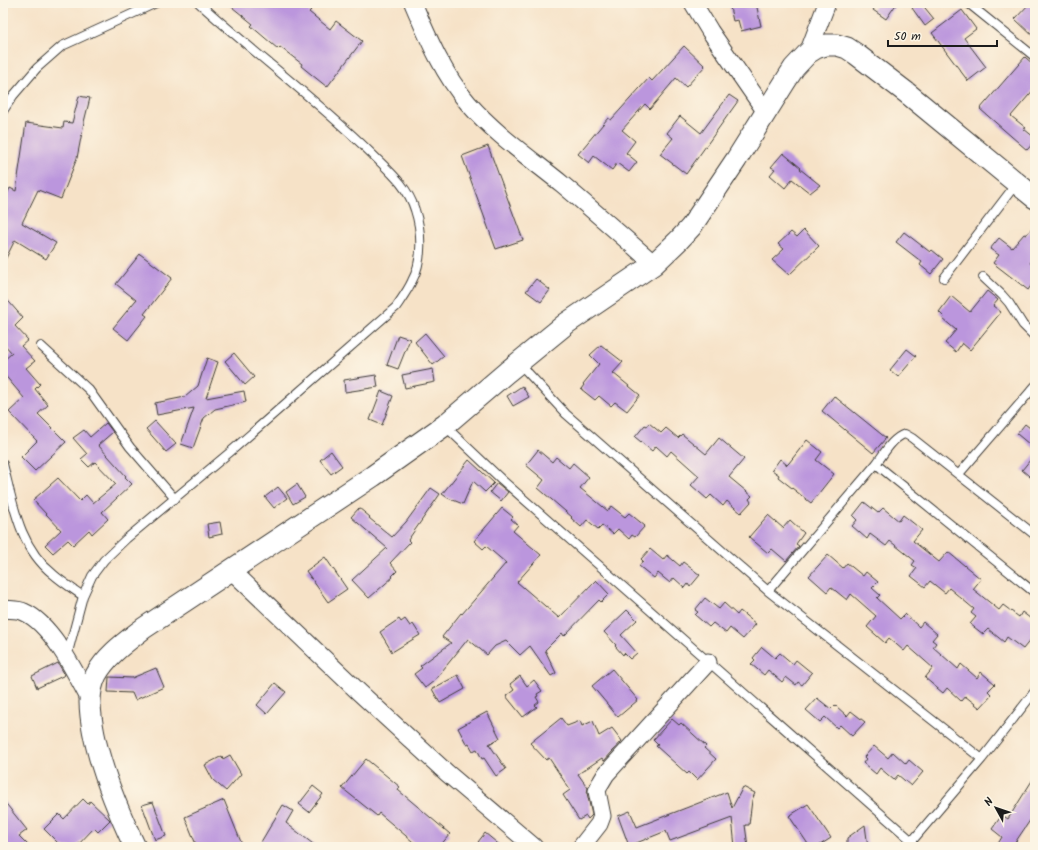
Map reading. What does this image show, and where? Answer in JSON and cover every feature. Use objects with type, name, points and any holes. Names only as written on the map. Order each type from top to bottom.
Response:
[{"type":"street","points":[[693,3],[710,31],[766,112]]},
{"type":"street","points":[[808,53],[827,3]]},
{"type":"street","points":[[418,5],[427,36],[446,72],[468,103],[499,134],[563,185],[654,264]]},
{"type":"street","points":[[135,847],[112,793],[100,758],[94,732],[90,700],[92,686],[96,675],[105,662],[121,646],[144,628],[373,476],[445,425],[567,323],[654,264],[691,228],[794,68],[808,53],[816,48],[832,45],[847,48],[907,93],[1035,198]]},
{"type":"street","points":[[231,570],[366,699],[448,773],[534,847]]},
{"type":"street","points":[[3,609],[22,611],[31,615],[44,626],[66,657],[90,700]]},
{"type":"street","points":[[581,847],[599,824],[602,816],[598,791],[606,774],[708,662]]},
{"type":"lane","points":[[3,111],[13,96],[37,68],[62,46],[156,3]]},
{"type":"lane","points":[[66,657],[83,596],[92,576],[104,560],[126,539],[175,499],[396,307],[413,280],[421,251],[420,232],[415,210],[408,192],[391,173],[348,130],[199,3]]},
{"type":"lane","points":[[968,3],[1035,57]]},
{"type":"lane","points":[[944,278],[1017,183]]},
{"type":"lane","points":[[983,277],[1009,303],[1023,325],[1035,337]]},
{"type":"lane","points":[[41,346],[89,390],[130,447],[175,499]]},
{"type":"lane","points":[[518,363],[566,414],[768,591],[982,759]]},
{"type":"lane","points":[[959,474],[1035,386]]},
{"type":"lane","points":[[445,425],[501,479],[708,662],[910,844],[982,759],[1035,690]]},
{"type":"lane","points":[[768,591],[876,464],[892,442],[899,436],[905,434],[959,474],[1035,535]]},
{"type":"lane","points":[[3,464],[16,518],[25,538],[37,558],[52,574],[83,596]]},
{"type":"lane","points":[[876,464],[1035,593]]},
{"type":"building","points":[[227,3],[302,3],[311,10],[309,12],[330,29],[336,21],[362,41],[327,87],[301,66],[302,64],[280,47],[278,49],[251,26],[253,24]]},
{"type":"building","points":[[729,3],[756,3],[761,26],[741,31],[738,20],[733,21]]},
{"type":"building","points":[[878,3],[897,3],[886,19],[873,10]]},
{"type":"building","points":[[918,3],[921,3],[934,19],[925,26],[912,8]]},
{"type":"building","points":[[1030,3],[1035,3],[1035,38],[1015,19]]},
{"type":"building","points":[[962,10],[976,29],[964,38],[986,67],[968,81],[932,33]]},
{"type":"building","points":[[684,46],[705,66],[686,87],[676,78],[650,109],[645,104],[622,130],[635,141],[626,153],[637,162],[629,172],[617,163],[612,170],[594,156],[589,163],[578,154],[608,118],[611,120],[649,78],[652,81]]},
{"type":"building","points":[[1025,57],[1035,66],[1035,88],[1011,116],[1026,128],[1024,129],[1035,138],[1035,141],[1027,150],[980,109]]},
{"type":"building","points":[[729,95],[738,101],[686,174],[660,154],[673,138],[667,133],[680,116],[701,133]]},
{"type":"building","points":[[79,96],[90,98],[77,158],[61,199],[38,190],[22,223],[56,243],[46,259],[15,240],[3,264],[3,203],[10,188],[16,191],[26,123],[63,128],[64,122],[72,123]]},
{"type":"building","points":[[488,146],[523,240],[496,249],[462,156]]},
{"type":"building","points":[[783,153],[820,185],[810,193],[792,179],[785,188],[770,175],[775,169],[771,167]]},
{"type":"building","points":[[1035,224],[1035,257],[1030,263],[1035,267],[1035,280],[1028,290],[993,263],[999,255],[990,249],[999,238],[1012,248]]},
{"type":"building","points":[[804,230],[819,246],[789,275],[772,260],[784,249],[778,244],[791,232],[797,237]]},
{"type":"building","points":[[904,232],[930,252],[932,250],[943,259],[931,274],[920,265],[922,262],[896,242]]},
{"type":"building","points":[[140,254],[172,278],[144,314],[147,316],[128,340],[113,328],[136,300],[116,284]]},
{"type":"building","points":[[536,279],[550,290],[541,302],[526,291]]},
{"type":"building","points":[[987,291],[998,300],[993,306],[1001,312],[970,350],[962,343],[956,352],[945,343],[956,330],[943,319],[944,317],[939,312],[951,296],[970,312]]},
{"type":"building","points":[[3,295],[23,318],[15,326],[28,340],[21,346],[35,361],[26,368],[40,384],[35,389],[48,405],[38,414],[66,442],[35,471],[21,457],[37,441],[9,412],[24,398],[3,373],[3,361],[12,353],[3,343]]},
{"type":"building","points":[[425,333],[444,356],[433,365],[415,342]]},
{"type":"building","points":[[398,335],[410,339],[398,369],[387,365]]},
{"type":"building","points":[[601,345],[623,362],[613,373],[640,395],[627,411],[615,402],[611,406],[599,396],[595,400],[581,389],[584,385],[583,384],[599,364],[590,355]]},
{"type":"building","points":[[907,349],[916,356],[898,377],[890,370]]},
{"type":"building","points":[[234,353],[254,377],[245,385],[225,361]]},
{"type":"building","points":[[207,358],[218,362],[206,398],[244,391],[246,402],[215,409],[204,418],[193,448],[181,444],[194,408],[157,415],[155,403],[185,397],[198,386]]},
{"type":"building","points":[[433,369],[435,382],[405,388],[402,375]]},
{"type":"building","points":[[376,375],[378,387],[345,392],[344,380]]},
{"type":"building","points":[[522,386],[529,397],[513,406],[507,396]]},
{"type":"building","points":[[381,391],[393,396],[382,425],[370,420]]},
{"type":"building","points":[[834,396],[886,438],[873,453],[822,411]]},
{"type":"building","points":[[155,421],[176,444],[166,452],[146,429]]},
{"type":"building","points":[[106,423],[113,432],[98,445],[132,484],[102,512],[108,519],[92,534],[89,530],[73,545],[68,540],[53,553],[45,545],[61,530],[33,500],[58,478],[80,501],[86,495],[93,503],[116,484],[95,462],[89,467],[81,459],[87,454],[73,438],[84,430],[90,437]]},
{"type":"building","points":[[649,423],[661,433],[666,428],[678,438],[682,434],[706,454],[719,438],[744,459],[729,477],[752,496],[749,499],[751,502],[741,513],[727,501],[723,506],[711,495],[707,499],[691,485],[699,476],[671,451],[667,456],[656,446],[652,451],[635,437],[645,425],[647,426]]},
{"type":"building","points":[[1025,424],[1035,432],[1035,449],[1017,434]]},
{"type":"building","points":[[807,440],[822,452],[816,460],[834,474],[811,503],[778,477],[779,475],[772,470],[780,459],[787,465]]},
{"type":"building","points":[[538,450],[552,462],[556,457],[569,468],[573,463],[589,477],[580,488],[608,511],[611,506],[625,517],[629,513],[645,526],[635,537],[632,535],[629,539],[618,529],[613,534],[602,525],[598,529],[587,520],[581,527],[571,518],[572,517],[538,488],[544,480],[526,465]]},
{"type":"building","points":[[331,451],[342,466],[331,474],[320,460]]},
{"type":"building","points":[[1035,454],[1035,481],[1022,470]]},
{"type":"building","points":[[469,460],[494,483],[485,492],[473,481],[463,504],[442,494]]},
{"type":"building","points":[[497,483],[508,492],[501,501],[490,492]]},
{"type":"building","points":[[297,484],[305,497],[293,504],[286,492]]},
{"type":"building","points":[[278,487],[287,498],[274,508],[265,497]]},
{"type":"building","points":[[431,488],[440,494],[408,540],[410,542],[390,563],[397,571],[392,576],[393,577],[369,598],[352,580],[387,548],[351,517],[359,508],[392,537],[406,522]]},
{"type":"building","points":[[864,502],[878,513],[883,508],[899,521],[903,515],[922,530],[913,541],[939,562],[948,552],[981,579],[973,589],[999,610],[1003,605],[1019,617],[1022,612],[1035,622],[1035,634],[1023,649],[1007,637],[1004,642],[988,629],[983,634],[970,624],[976,617],[971,613],[974,609],[949,588],[945,593],[930,581],[925,587],[911,576],[917,568],[912,565],[915,561],[890,541],[886,546],[870,534],[867,539],[852,526],[857,520],[853,516]]},
{"type":"building","points":[[502,508],[513,517],[511,519],[518,525],[513,531],[541,555],[517,582],[559,618],[596,580],[609,594],[601,602],[599,600],[564,636],[562,633],[545,650],[556,673],[551,676],[530,646],[520,655],[506,641],[495,646],[487,655],[468,639],[434,681],[425,688],[414,674],[422,668],[420,666],[451,643],[442,637],[461,613],[462,614],[506,563],[486,546],[483,549],[474,541]]},
{"type":"building","points":[[768,515],[783,528],[790,520],[804,533],[796,544],[799,546],[786,561],[772,549],[768,553],[749,537]]},
{"type":"building","points":[[220,522],[222,534],[209,537],[207,524]]},
{"type":"building","points":[[650,549],[663,560],[667,555],[680,566],[683,562],[700,575],[690,587],[688,584],[685,588],[674,578],[670,583],[658,573],[654,578],[639,566],[643,561],[641,559]]},
{"type":"building","points":[[828,555],[843,568],[847,563],[863,576],[866,572],[878,582],[872,588],[880,595],[877,598],[900,619],[905,614],[919,627],[923,622],[937,634],[932,640],[936,643],[933,647],[958,669],[961,664],[977,678],[981,672],[995,684],[988,691],[992,695],[980,708],[965,696],[961,701],[947,688],[943,693],[925,678],[933,668],[908,646],[904,651],[889,638],[885,643],[867,627],[876,616],[851,594],[847,600],[831,587],[827,592],[809,576]]},
{"type":"building","points":[[325,557],[347,589],[328,602],[306,571]]},
{"type":"building","points":[[705,598],[719,609],[724,603],[737,615],[740,611],[756,624],[743,639],[730,628],[726,633],[713,623],[709,627],[695,615],[698,612],[695,610]]},
{"type":"building","points":[[627,610],[637,620],[621,635],[637,653],[630,659],[624,653],[623,655],[604,632]]},
{"type":"building","points":[[399,619],[401,622],[405,619],[410,626],[413,624],[420,635],[392,652],[380,632]]},
{"type":"building","points":[[762,647],[775,658],[780,653],[793,664],[796,660],[812,673],[802,685],[798,682],[796,685],[786,677],[782,682],[768,670],[764,675],[751,664],[755,660],[753,658]]},
{"type":"building","points":[[58,663],[65,675],[37,688],[32,676]]},
{"type":"building","points":[[156,668],[164,687],[135,700],[132,693],[108,692],[109,677],[132,678]]},
{"type":"building","points":[[612,669],[638,700],[618,717],[592,686]]},
{"type":"building","points":[[458,675],[465,689],[440,703],[432,689]]},
{"type":"building","points":[[520,676],[527,686],[534,680],[542,691],[537,694],[538,696],[536,697],[539,702],[535,705],[537,707],[523,717],[506,696],[514,690],[510,684]]},
{"type":"building","points":[[275,683],[286,692],[267,714],[257,705]]},
{"type":"building","points":[[817,698],[831,709],[835,705],[847,716],[851,711],[865,722],[852,736],[840,725],[837,728],[825,717],[820,722],[806,710]]},
{"type":"building","points":[[487,712],[500,738],[489,744],[506,769],[496,776],[484,758],[482,759],[477,749],[473,751],[469,744],[467,745],[458,728]]},
{"type":"building","points":[[561,718],[567,726],[580,721],[582,726],[593,721],[599,736],[612,728],[622,741],[604,761],[602,758],[578,774],[588,788],[587,793],[592,815],[588,819],[586,816],[579,820],[563,795],[570,790],[549,758],[546,760],[530,743]]},
{"type":"building","points":[[672,719],[679,725],[681,723],[706,746],[704,748],[716,759],[697,780],[689,772],[687,774],[656,746],[658,745],[653,740]]},
{"type":"building","points":[[874,746],[888,758],[893,752],[906,764],[909,760],[923,772],[911,786],[898,775],[894,780],[880,768],[876,774],[863,763],[866,759],[864,757]]},
{"type":"building","points":[[230,755],[241,774],[226,791],[213,780],[205,765],[222,756],[223,759]]},
{"type":"building","points":[[366,759],[400,787],[398,790],[450,834],[439,847],[419,847],[379,813],[377,816],[342,788]]},
{"type":"building","points":[[1035,776],[1035,813],[1012,847],[996,847],[1002,837],[992,829],[1002,815],[1008,819]]},
{"type":"building","points":[[313,786],[323,794],[309,812],[299,804]]},
{"type":"building","points":[[743,787],[755,793],[752,800],[749,825],[745,825],[748,847],[735,847],[732,818],[670,841],[666,831],[629,846],[618,816],[630,811],[637,827],[727,792],[732,808]]},
{"type":"building","points":[[83,799],[88,804],[90,801],[110,820],[98,832],[94,828],[76,847],[62,847],[44,829],[59,814],[64,819]]},
{"type":"building","points":[[3,800],[27,830],[19,836],[30,847],[7,847],[3,842]]},
{"type":"building","points":[[224,800],[243,847],[197,847],[185,817]]},
{"type":"building","points":[[153,802],[166,836],[155,840],[142,805]]},
{"type":"building","points":[[808,804],[831,838],[817,847],[810,847],[789,816]]},
{"type":"building","points":[[283,805],[293,811],[286,823],[317,847],[258,847]]},
{"type":"building","points":[[865,825],[868,847],[847,847],[847,838]]},
{"type":"building","points":[[485,833],[502,847],[485,847],[478,842]]}]
